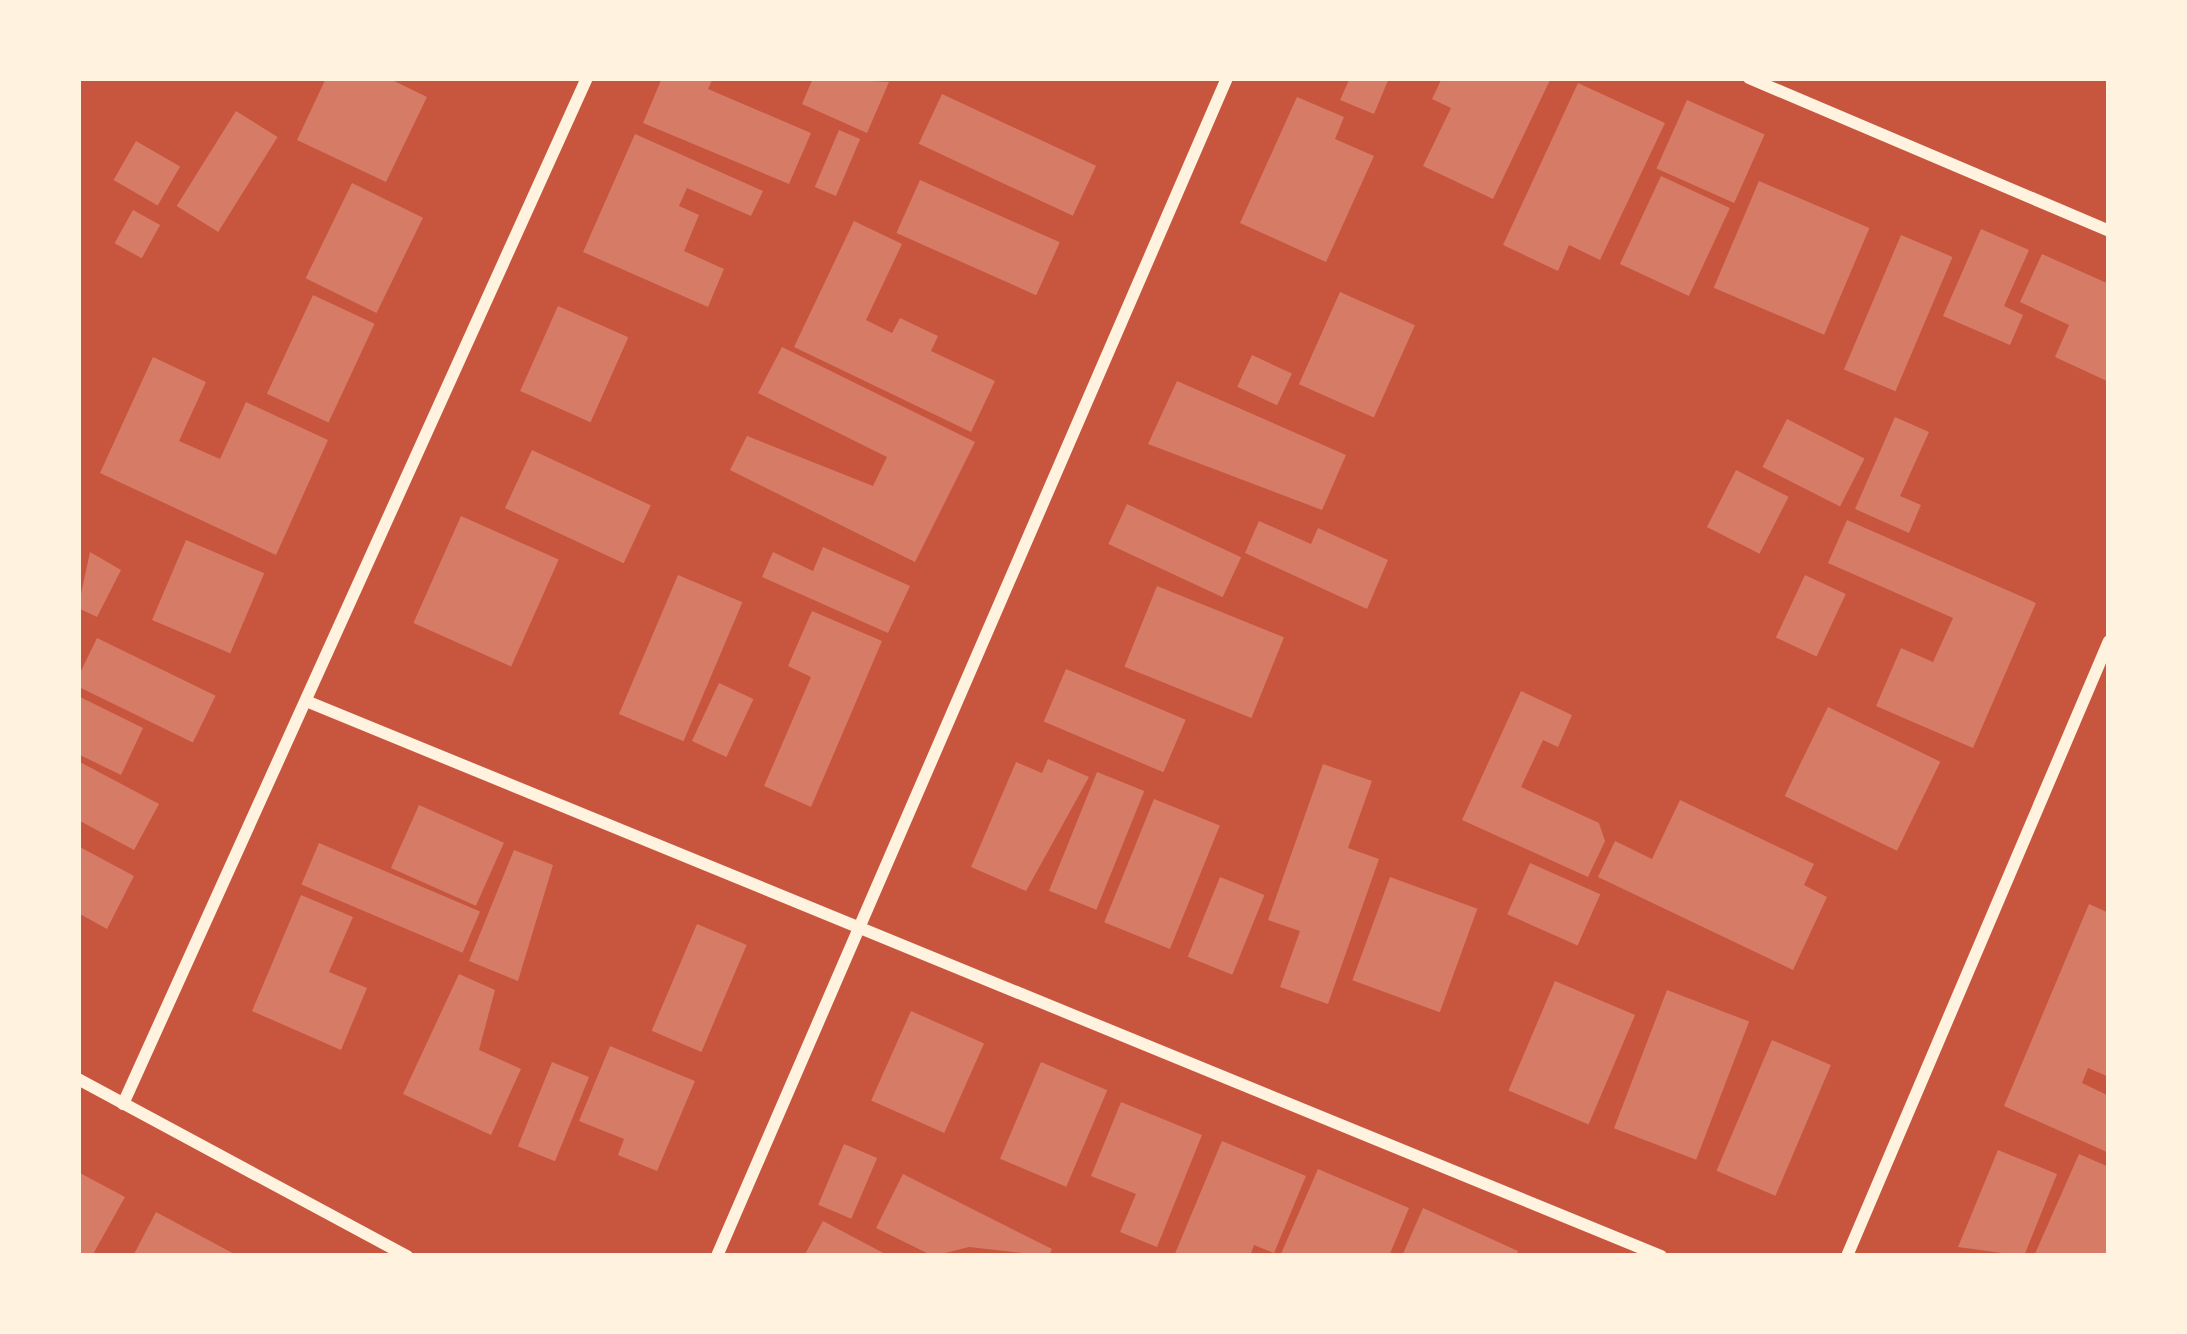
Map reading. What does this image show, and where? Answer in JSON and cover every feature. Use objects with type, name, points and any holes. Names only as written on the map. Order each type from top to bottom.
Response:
[{"type":"street","points":[[124,1104],[311,703],[587,78]]},
{"type":"street","points":[[717,1256],[1227,78]]},
{"type":"street","points":[[1749,78],[2109,231]]},
{"type":"street","points":[[1846,1256],[2109,641]]},
{"type":"street","points":[[311,703],[1661,1256]]},
{"type":"street","points":[[78,1079],[407,1256]]},
{"type":"building","points":[[326,78],[388,78],[427,97],[386,182],[297,140]]},
{"type":"building","points":[[662,78],[713,78],[708,89],[811,133],[789,184],[643,123]]},
{"type":"building","points":[[813,78],[889,82],[867,133],[802,104]]},
{"type":"building","points":[[1350,78],[1389,78],[1374,114],[1340,100]]},
{"type":"building","points":[[1442,78],[1551,78],[1493,199],[1423,166],[1451,108],[1432,99]]},
{"type":"building","points":[[1578,83],[1665,123],[1600,260],[1569,245],[1558,271],[1503,245]]},
{"type":"building","points":[[942,94],[1096,166],[1073,216],[919,144]]},
{"type":"building","points":[[1297,97],[1344,117],[1335,139],[1374,156],[1326,262],[1240,223]]},
{"type":"building","points":[[1687,100],[1765,135],[1734,203],[1656,169]]},
{"type":"building","points":[[236,111],[278,137],[218,232],[177,206]]},
{"type":"building","points":[[839,130],[860,139],[836,196],[815,187]]},
{"type":"building","points":[[635,134],[763,191],[751,216],[687,188],[679,206],[699,215],[684,251],[724,269],[708,307],[583,252]]},
{"type":"building","points":[[136,141],[180,166],[158,205],[114,180]]},
{"type":"building","points":[[1661,176],[1730,208],[1689,296],[1620,264]]},
{"type":"building","points":[[920,180],[1060,242],[1036,295],[896,233]]},
{"type":"building","points":[[1759,181],[1869,228],[1824,335],[1714,288]]},
{"type":"building","points":[[352,183],[423,218],[377,313],[306,278]]},
{"type":"building","points":[[133,210],[160,225],[142,258],[115,243]]},
{"type":"building","points":[[854,221],[902,244],[866,320],[892,333],[900,318],[938,336],[931,351],[995,381],[971,432],[794,347]]},
{"type":"building","points":[[1981,229],[2029,250],[2004,306],[2023,315],[2010,345],[1943,316]]},
{"type":"building","points":[[1901,235],[1953,257],[1896,391],[1844,369]]},
{"type":"building","points":[[2042,254],[2109,284],[2109,382],[2055,357],[2069,325],[2020,302]]},
{"type":"building","points":[[1340,292],[1415,325],[1374,418],[1299,384]]},
{"type":"building","points":[[313,295],[375,324],[329,423],[267,394]]},
{"type":"building","points":[[558,306],[628,337],[591,422],[520,391]]},
{"type":"building","points":[[782,347],[975,442],[915,562],[730,470],[747,436],[873,486],[887,457],[758,393]]},
{"type":"building","points":[[1252,355],[1292,374],[1277,405],[1237,387]]},
{"type":"building","points":[[153,357],[206,382],[179,441],[220,459],[246,402],[328,440],[276,555],[100,473]]},
{"type":"building","points":[[1177,381],[1346,455],[1322,510],[1148,444]]},
{"type":"building","points":[[1895,417],[1929,432],[1900,496],[1921,505],[1909,533],[1855,509]]},
{"type":"building","points":[[1787,419],[1865,458],[1840,507],[1762,467]]},
{"type":"building","points":[[532,450],[651,505],[624,563],[505,508]]},
{"type":"building","points":[[1736,470],[1789,497],[1760,554],[1707,527]]},
{"type":"building","points":[[1127,504],[1241,557],[1223,597],[1108,544]]},
{"type":"building","points":[[461,516],[559,560],[511,666],[413,623]]},
{"type":"building","points":[[1847,520],[2036,603],[1973,748],[1876,706],[1901,648],[1933,662],[1953,618],[1828,563]]},
{"type":"building","points":[[1259,521],[1311,544],[1318,528],[1388,560],[1367,609],[1245,553]]},
{"type":"building","points":[[186,540],[264,573],[230,653],[152,620]]},
{"type":"building","points":[[823,547],[910,586],[888,633],[762,577],[773,552],[813,571]]},
{"type":"building","points":[[90,552],[121,570],[97,617],[78,608]]},
{"type":"building","points":[[678,575],[742,602],[683,741],[619,714]]},
{"type":"building","points":[[1805,575],[1846,594],[1817,657],[1776,638]]},
{"type":"building","points":[[1157,586],[1284,637],[1251,718],[1124,667]]},
{"type":"building","points":[[812,611],[882,641],[811,807],[764,786],[811,677],[788,666]]},
{"type":"building","points":[[97,638],[216,696],[193,743],[78,687]]},
{"type":"building","points":[[1066,669],[1186,720],[1163,772],[1044,721]]},
{"type":"building","points":[[719,683],[753,699],[726,757],[692,741]]},
{"type":"building","points":[[1521,691],[1572,715],[1558,747],[1543,740],[1521,787],[1599,823],[1605,841],[1588,877],[1462,820]]},
{"type":"building","points":[[78,696],[143,728],[121,775],[78,754]]},
{"type":"building","points":[[1828,707],[1940,762],[1897,851],[1785,796]]},
{"type":"building","points":[[1048,759],[1089,777],[1026,891],[971,867],[1016,762],[1042,773]]},
{"type":"building","points":[[78,761],[159,804],[134,850],[78,820]]},
{"type":"building","points":[[1323,764],[1372,781],[1348,848],[1379,859],[1328,1004],[1280,987],[1300,931],[1268,920]]},
{"type":"building","points":[[1097,772],[1144,791],[1096,910],[1049,891]]},
{"type":"building","points":[[1154,799],[1220,826],[1170,949],[1104,922]]},
{"type":"building","points":[[1680,800],[1814,864],[1804,885],[1827,897],[1793,970],[1598,877],[1615,841],[1652,859]]},
{"type":"building","points":[[419,805],[504,843],[476,906],[391,868]]},
{"type":"building","points":[[319,843],[480,911],[463,953],[301,884]]},
{"type":"building","points":[[78,846],[134,876],[107,929],[78,913]]},
{"type":"building","points":[[514,850],[553,865],[518,981],[469,961]]},
{"type":"building","points":[[1530,863],[1600,894],[1578,945],[1507,914]]},
{"type":"building","points":[[1220,877],[1265,895],[1232,975],[1188,957]]},
{"type":"building","points":[[1390,877],[1477,909],[1440,1012],[1352,980]]},
{"type":"building","points":[[301,895],[353,917],[329,972],[367,988],[341,1050],[252,1011]]},
{"type":"building","points":[[2089,904],[2109,913],[2109,1077],[2088,1068],[2082,1083],[2109,1096],[2109,1153],[2004,1106]]},
{"type":"building","points":[[697,924],[747,945],[701,1052],[652,1031]]},
{"type":"building","points":[[459,974],[495,990],[479,1050],[521,1069],[491,1135],[403,1094]]},
{"type":"building","points":[[1555,981],[1635,1015],[1589,1125],[1509,1091]]},
{"type":"building","points":[[1667,990],[1749,1022],[1696,1160],[1614,1128]]},
{"type":"building","points":[[911,1011],[984,1044],[944,1133],[871,1101]]},
{"type":"building","points":[[1772,1040],[1831,1065],[1775,1196],[1717,1171]]},
{"type":"building","points":[[610,1046],[695,1081],[657,1171],[618,1155],[624,1139],[579,1121]]},
{"type":"building","points":[[552,1062],[589,1077],[555,1161],[518,1146]]},
{"type":"building","points":[[1041,1062],[1107,1090],[1066,1187],[1000,1159]]},
{"type":"building","points":[[1121,1102],[1202,1135],[1157,1247],[1120,1232],[1136,1194],[1091,1176]]},
{"type":"building","points":[[1222,1141],[1306,1176],[1274,1253],[1254,1245],[1250,1256],[1174,1256]]},
{"type":"building","points":[[844,1144],[877,1158],[851,1219],[818,1205]]},
{"type":"building","points":[[1998,1150],[2057,1174],[2024,1256],[1958,1247]]},
{"type":"building","points":[[2079,1154],[2109,1167],[2109,1256],[2034,1256]]},
{"type":"building","points":[[1318,1169],[1409,1208],[1389,1256],[1280,1256]]},
{"type":"building","points":[[78,1172],[125,1197],[92,1256],[78,1256]]},
{"type":"building","points":[[903,1174],[1052,1249],[1049,1256],[969,1247],[933,1256],[876,1228]]},
{"type":"building","points":[[1423,1208],[1518,1251],[1516,1256],[1402,1256]]},
{"type":"building","points":[[156,1212],[238,1256],[133,1256]]},
{"type":"building","points":[[823,1221],[889,1256],[804,1256]]}]
